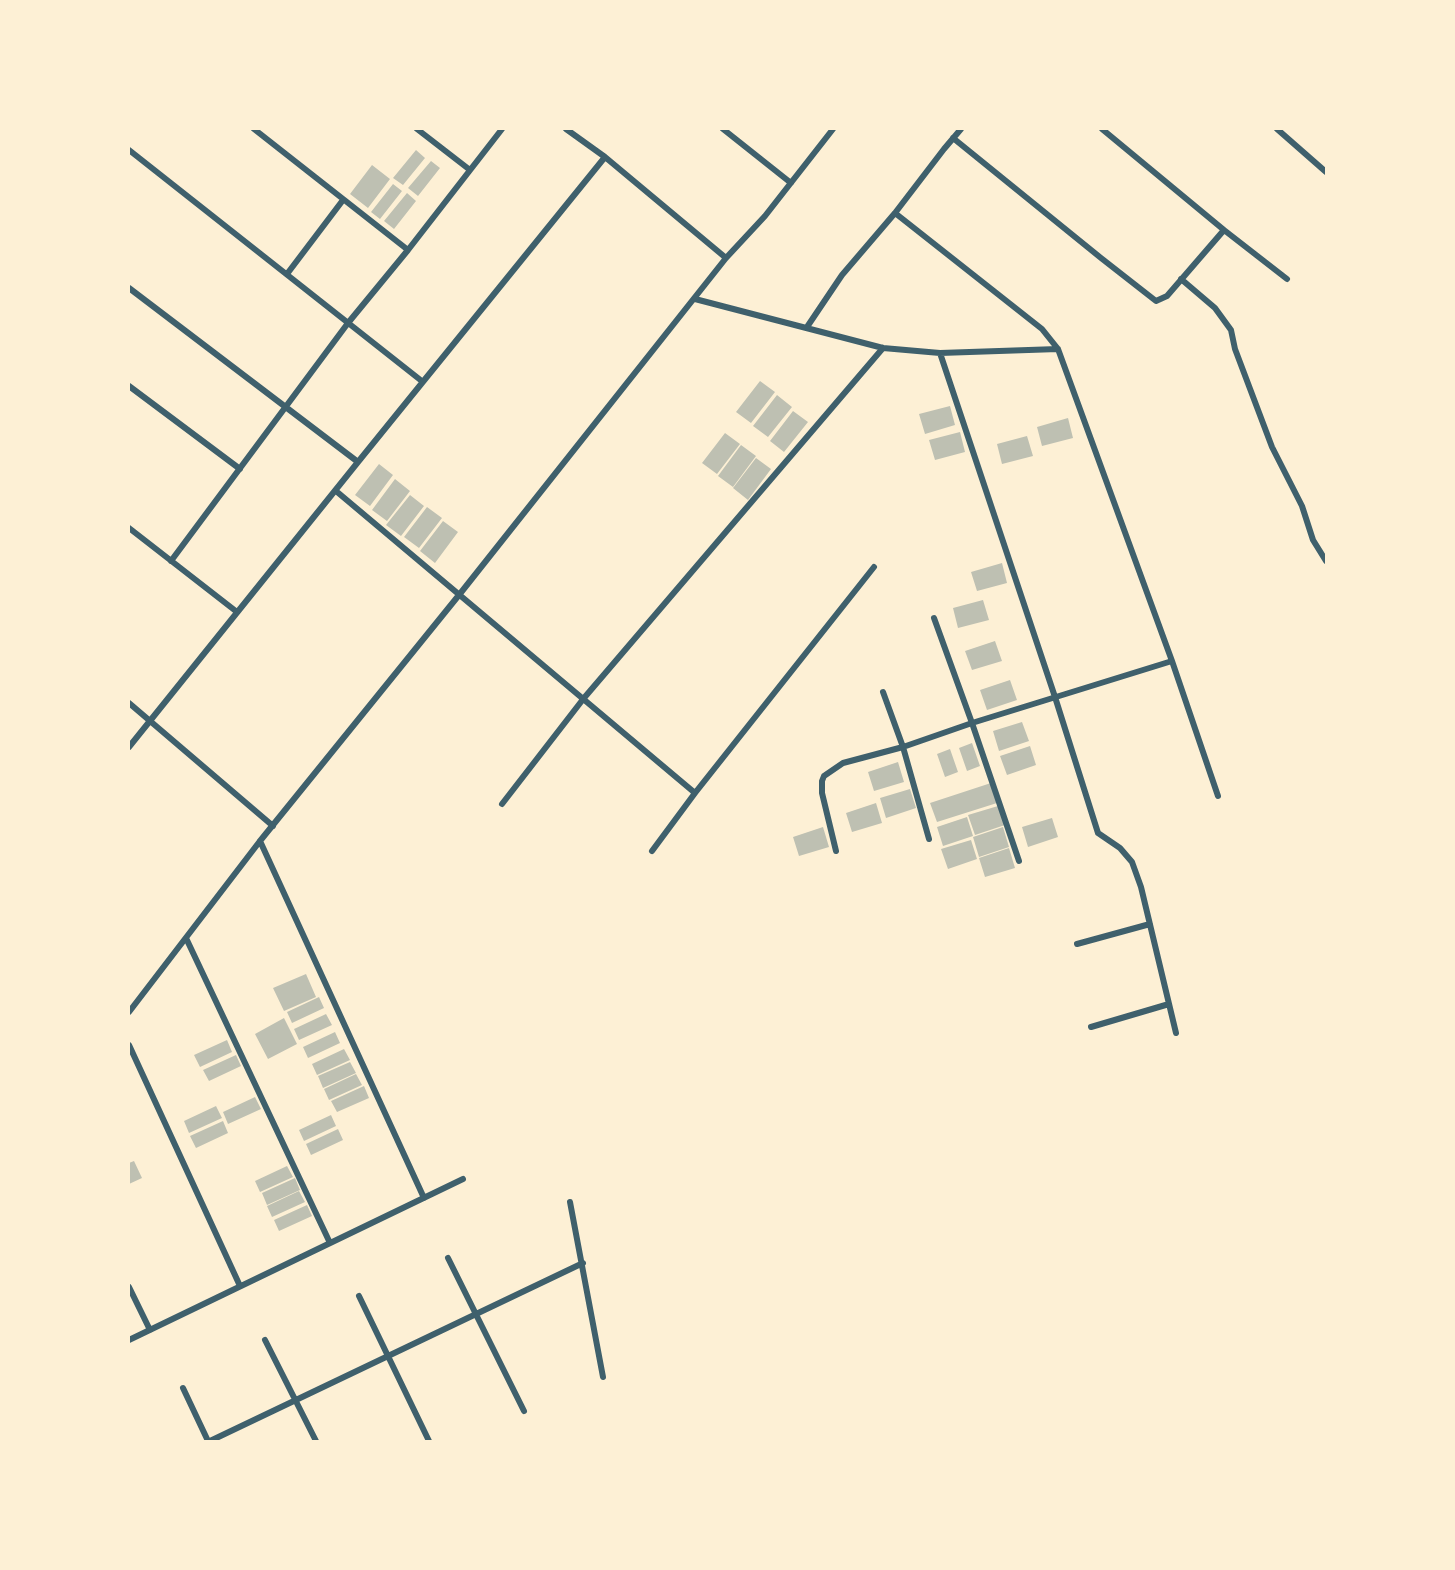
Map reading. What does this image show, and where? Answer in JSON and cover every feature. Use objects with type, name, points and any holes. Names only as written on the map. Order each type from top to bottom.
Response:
[{"type":"street","points":[[254,129],[408,250]]},
{"type":"street","points":[[417,129],[470,170]]},
{"type":"street","points":[[171,561],[348,323],[502,129]]},
{"type":"street","points":[[566,129],[605,158],[726,258]]},
{"type":"street","points":[[723,129],[791,183]]},
{"type":"street","points":[[129,1012],[260,841],[459,595],[726,258],[765,216],[833,129]]},
{"type":"street","points":[[807,327],[842,275],[895,213],[961,129]]},
{"type":"street","points":[[1102,129],[1287,279]]},
{"type":"street","points":[[1277,129],[1326,172]]},
{"type":"street","points":[[954,138],[1156,301],[1167,296],[1224,230]]},
{"type":"street","points":[[129,150],[423,382]]},
{"type":"street","points":[[129,747],[605,158]]},
{"type":"street","points":[[287,274],[343,200]]},
{"type":"street","points":[[895,213],[1042,329],[1058,349],[1172,661],[1218,796]]},
{"type":"street","points":[[1181,279],[1215,308],[1231,330],[1235,349],[1272,447],[1302,506],[1313,540],[1326,561]]},
{"type":"street","points":[[129,288],[358,462]]},
{"type":"street","points":[[695,299],[883,348],[940,353],[1058,349]]},
{"type":"street","points":[[502,804],[584,698],[883,348]]},
{"type":"street","points":[[940,353],[1098,833],[1119,848],[1132,862],[1141,887],[1176,1034]]},
{"type":"street","points":[[129,386],[240,469]]},
{"type":"street","points":[[336,491],[695,793]]},
{"type":"street","points":[[129,528],[237,612]]},
{"type":"street","points":[[652,851],[695,793],[874,567]]},
{"type":"street","points":[[934,618],[1018,861]]},
{"type":"street","points":[[836,850],[822,793],[822,781],[824,776],[843,763],[903,747],[972,723],[1172,661]]},
{"type":"street","points":[[883,692],[903,747],[929,839]]},
{"type":"street","points":[[129,703],[273,826]]},
{"type":"street","points":[[260,841],[424,1198]]},
{"type":"street","points":[[1077,944],[1150,924]]},
{"type":"street","points":[[186,938],[330,1242]]},
{"type":"street","points":[[1090,1027],[1169,1004]]},
{"type":"street","points":[[129,1045],[240,1286]]},
{"type":"street","points":[[129,1340],[463,1179]]},
{"type":"street","points":[[570,1202],[603,1377]]},
{"type":"street","points":[[448,1258],[524,1411]]},
{"type":"street","points":[[183,1388],[209,1441],[583,1263]]},
{"type":"street","points":[[129,1287],[150,1330]]},
{"type":"street","points":[[359,1296],[429,1441]]},
{"type":"street","points":[[265,1340],[316,1441]]},
{"type":"building","points":[[416,150],[425,158],[403,185],[393,178]]},
{"type":"building","points":[[431,161],[440,168],[418,196],[408,188]]},
{"type":"building","points":[[372,165],[390,179],[368,208],[350,194]]},
{"type":"building","points":[[393,184],[402,191],[380,219],[371,212]]},
{"type":"building","points":[[407,193],[416,201],[394,229],[384,221]]},
{"type":"building","points":[[760,381],[775,392],[751,423],[736,412]]},
{"type":"building","points":[[777,395],[792,407],[768,437],[753,426]]},
{"type":"building","points":[[950,406],[955,425],[925,434],[919,414]]},
{"type":"building","points":[[793,411],[808,422],[784,452],[770,441]]},
{"type":"building","points":[[1068,418],[1073,438],[1042,446],[1037,427]]},
{"type":"building","points":[[960,432],[965,452],[935,460],[929,440]]},
{"type":"building","points":[[725,433],[740,444],[717,474],[702,463]]},
{"type":"building","points":[[1027,436],[1033,456],[1002,464],[997,444]]},
{"type":"building","points":[[741,445],[756,456],[733,487],[718,476]]},
{"type":"building","points":[[756,458],[771,469],[748,500],[733,488]]},
{"type":"building","points":[[379,464],[393,475],[370,506],[355,495]]},
{"type":"building","points":[[395,479],[410,491],[387,521],[372,510]]},
{"type":"building","points":[[410,495],[424,506],[401,536],[386,525]]},
{"type":"building","points":[[427,507],[442,518],[419,548],[404,537]]},
{"type":"building","points":[[443,521],[458,532],[435,563],[420,551]]},
{"type":"building","points":[[1002,563],[1007,583],[977,591],[971,572]]},
{"type":"building","points":[[983,600],[989,620],[958,628],[953,608]]},
{"type":"building","points":[[995,641],[1002,661],[972,670],[965,651]]},
{"type":"building","points":[[1010,680],[1017,700],[987,710],[980,690]]},
{"type":"building","points":[[1022,722],[1029,741],[999,751],[993,731]]},
{"type":"building","points":[[972,743],[980,766],[967,771],[959,748]]},
{"type":"building","points":[[1030,746],[1036,765],[1007,775],[1000,756]]},
{"type":"building","points":[[950,749],[958,772],[945,777],[937,754]]},
{"type":"building","points":[[898,762],[904,782],[874,791],[868,772]]},
{"type":"building","points":[[991,783],[997,803],[937,822],[930,803]]},
{"type":"building","points":[[910,789],[916,808],[886,818],[880,798]]},
{"type":"building","points":[[876,803],[882,823],[852,832],[846,813]]},
{"type":"building","points":[[998,806],[1005,825],[975,835],[968,815]]},
{"type":"building","points":[[967,817],[973,836],[943,846],[937,827]]},
{"type":"building","points":[[1052,818],[1058,837],[1028,847],[1022,827]]},
{"type":"building","points":[[823,827],[829,847],[799,856],[793,837]]},
{"type":"building","points":[[1003,827],[1009,847],[979,857],[973,837]]},
{"type":"building","points":[[971,840],[977,859],[948,869],[941,849]]},
{"type":"building","points":[[1009,848],[1015,868],[985,877],[979,858]]},
{"type":"building","points":[[306,974],[316,997],[284,1011],[273,988]]},
{"type":"building","points":[[319,997],[324,1008],[292,1023],[287,1012]]},
{"type":"building","points":[[326,1014],[332,1025],[299,1040],[294,1029]]},
{"type":"building","points":[[284,1018],[297,1044],[268,1059],[255,1034]]},
{"type":"building","points":[[335,1032],[340,1043],[308,1058],[303,1047]]},
{"type":"building","points":[[227,1040],[232,1052],[200,1067],[194,1055]]},
{"type":"building","points":[[344,1049],[350,1060],[317,1075],[312,1064]]},
{"type":"building","points":[[236,1055],[241,1066],[209,1081],[203,1070]]},
{"type":"building","points":[[350,1062],[356,1073],[323,1088],[318,1076]]},
{"type":"building","points":[[356,1074],[362,1085],[329,1100],[324,1089]]},
{"type":"building","points":[[364,1086],[369,1098],[337,1112],[331,1101]]},
{"type":"building","points":[[255,1097],[261,1109],[228,1124],[223,1112]]},
{"type":"building","points":[[216,1106],[222,1118],[189,1133],[184,1121]]},
{"type":"building","points":[[331,1115],[336,1126],[304,1141],[299,1130]]},
{"type":"building","points":[[223,1121],[228,1133],[196,1148],[190,1136]]},
{"type":"building","points":[[338,1129],[343,1140],[311,1155],[306,1144]]},
{"type":"building","points":[[134,1161],[142,1178],[129,1184],[129,1163]]},
{"type":"building","points":[[287,1166],[293,1177],[260,1192],[255,1181]]},
{"type":"building","points":[[295,1178],[300,1190],[267,1205],[262,1193]]},
{"type":"building","points":[[299,1191],[305,1202],[272,1217],[267,1206]]},
{"type":"building","points":[[307,1205],[312,1216],[279,1231],[274,1220]]}]
